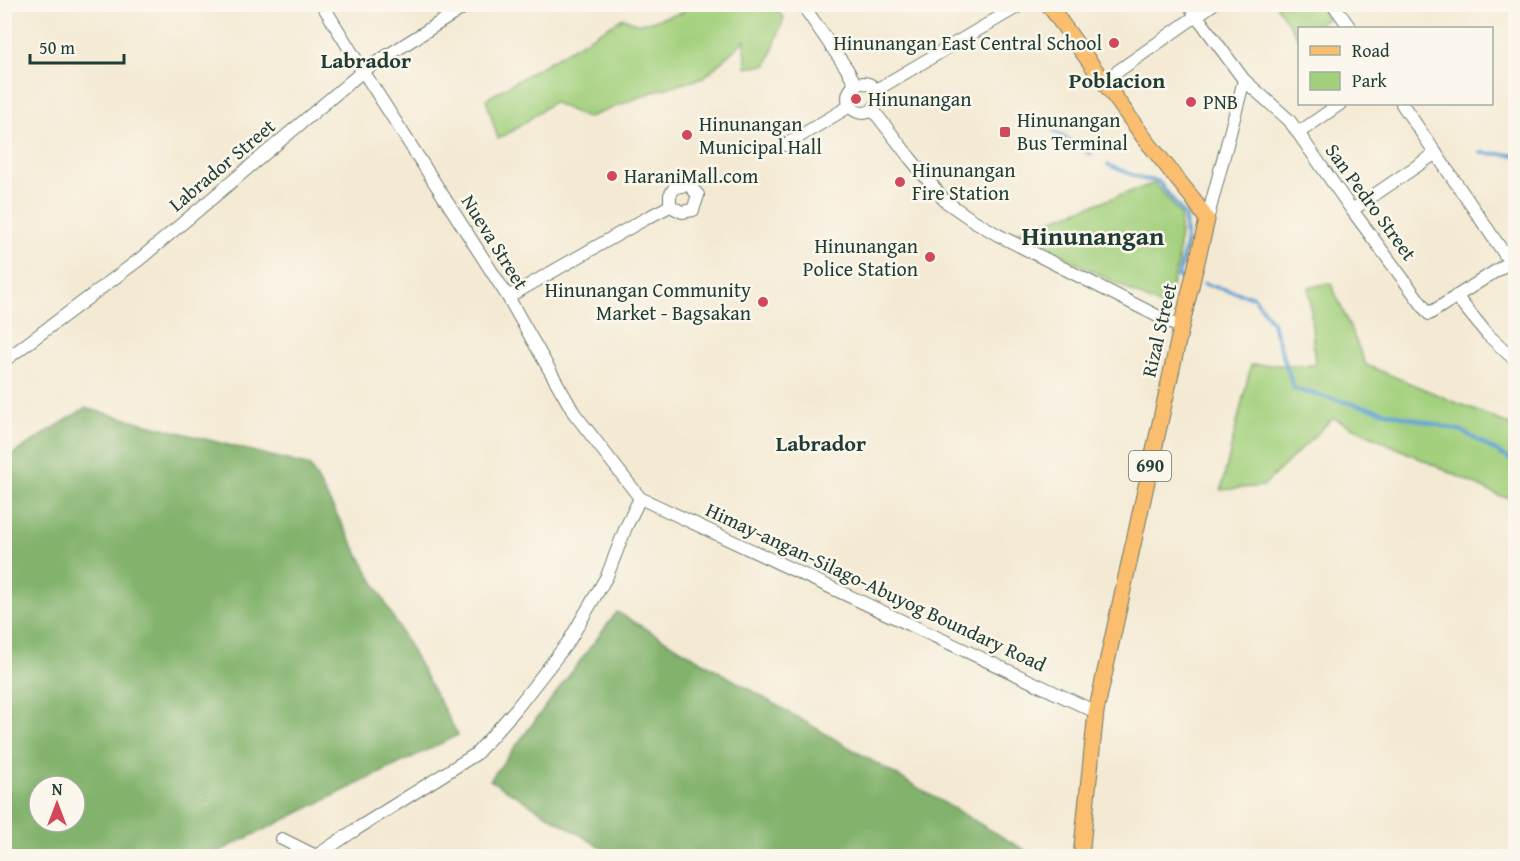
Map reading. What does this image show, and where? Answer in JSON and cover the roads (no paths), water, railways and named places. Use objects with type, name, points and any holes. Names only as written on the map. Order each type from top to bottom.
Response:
[{"type":"main road","points":[[1048,4],[1145,139],[1194,200],[1207,220]]},
{"type":"main road","name":"Rizal Street","points":[[1096,712],[1207,220]]},
{"type":"main road","name":"690","points":[[1081,856],[1096,712]]},
{"type":"street","name":"Nueva Street","points":[[322,4],[508,297],[574,413],[640,498]]},
{"type":"street","name":"Labrador Street","points":[[4,361],[140,259],[363,71],[469,4]]},
{"type":"street","points":[[802,4],[856,85]]},
{"type":"street","points":[[876,90],[1022,4]]},
{"type":"street","name":"San Pedro Street","points":[[1188,4],[1244,80],[1289,120],[1429,314],[1456,296]]},
{"type":"street","points":[[1104,81],[1214,4]]},
{"type":"street","points":[[1333,4],[1349,27]]},
{"type":"street","points":[[1207,220],[1244,80]]},
{"type":"street","points":[[869,84],[876,90],[879,98],[873,110],[863,114],[850,106],[849,92],[856,85],[869,84]]},
{"type":"street","points":[[1298,134],[1339,105]]},
{"type":"street","points":[[1403,105],[1513,260],[1456,296],[1487,334],[1515,361]]},
{"type":"street","points":[[785,145],[850,106]]},
{"type":"street","points":[[873,110],[945,201],[998,235],[1181,328]]},
{"type":"street","points":[[1352,210],[1436,153]]},
{"type":"street","points":[[508,297],[670,206]]},
{"type":"street","points":[[282,839],[316,856],[476,754],[516,709],[569,641],[607,576],[640,498]]},
{"type":"street","name":"Himay-angan-Silago-Abuyog Boundary Road","points":[[640,498],[1096,712]]},
{"type":"waterway","points":[[1054,131],[1091,154]]},
{"type":"waterway","points":[[1481,153],[1516,155]]},
{"type":"waterway","points":[[1108,165],[1143,179],[1158,181],[1185,216],[1186,245],[1178,277],[1182,278]]},
{"type":"waterway","points":[[1204,284],[1254,297],[1272,322],[1294,389],[1462,431],[1516,463]]},
{"type":"place","name":"Hinunangan East Central School","points":[[1114,43]]},
{"type":"place","name":"Hinunangan","points":[[856,99]]},
{"type":"place","name":"PNB","points":[[1191,102]]},
{"type":"place","name":"Hinunangan Bus Terminal","points":[[1005,132]]},
{"type":"place","name":"Hinunangan Municipal Hall","points":[[687,135]]},
{"type":"place","name":"HaraniMall.com","points":[[612,176]]},
{"type":"place","name":"Hinunangan Fire Station","points":[[900,182]]},
{"type":"place","name":"Hinunangan Police Station","points":[[930,257]]},
{"type":"place","name":"Hinunangan Community Market - Bagsakan","points":[[763,302]]},
{"type":"district","name":"Labrador","points":[[366,60]]},
{"type":"district","name":"Poblacion","points":[[1117,80]]},
{"type":"district","name":"Hinunangan","points":[[1093,236]]},
{"type":"district","name":"Labrador","points":[[821,443]]}]
